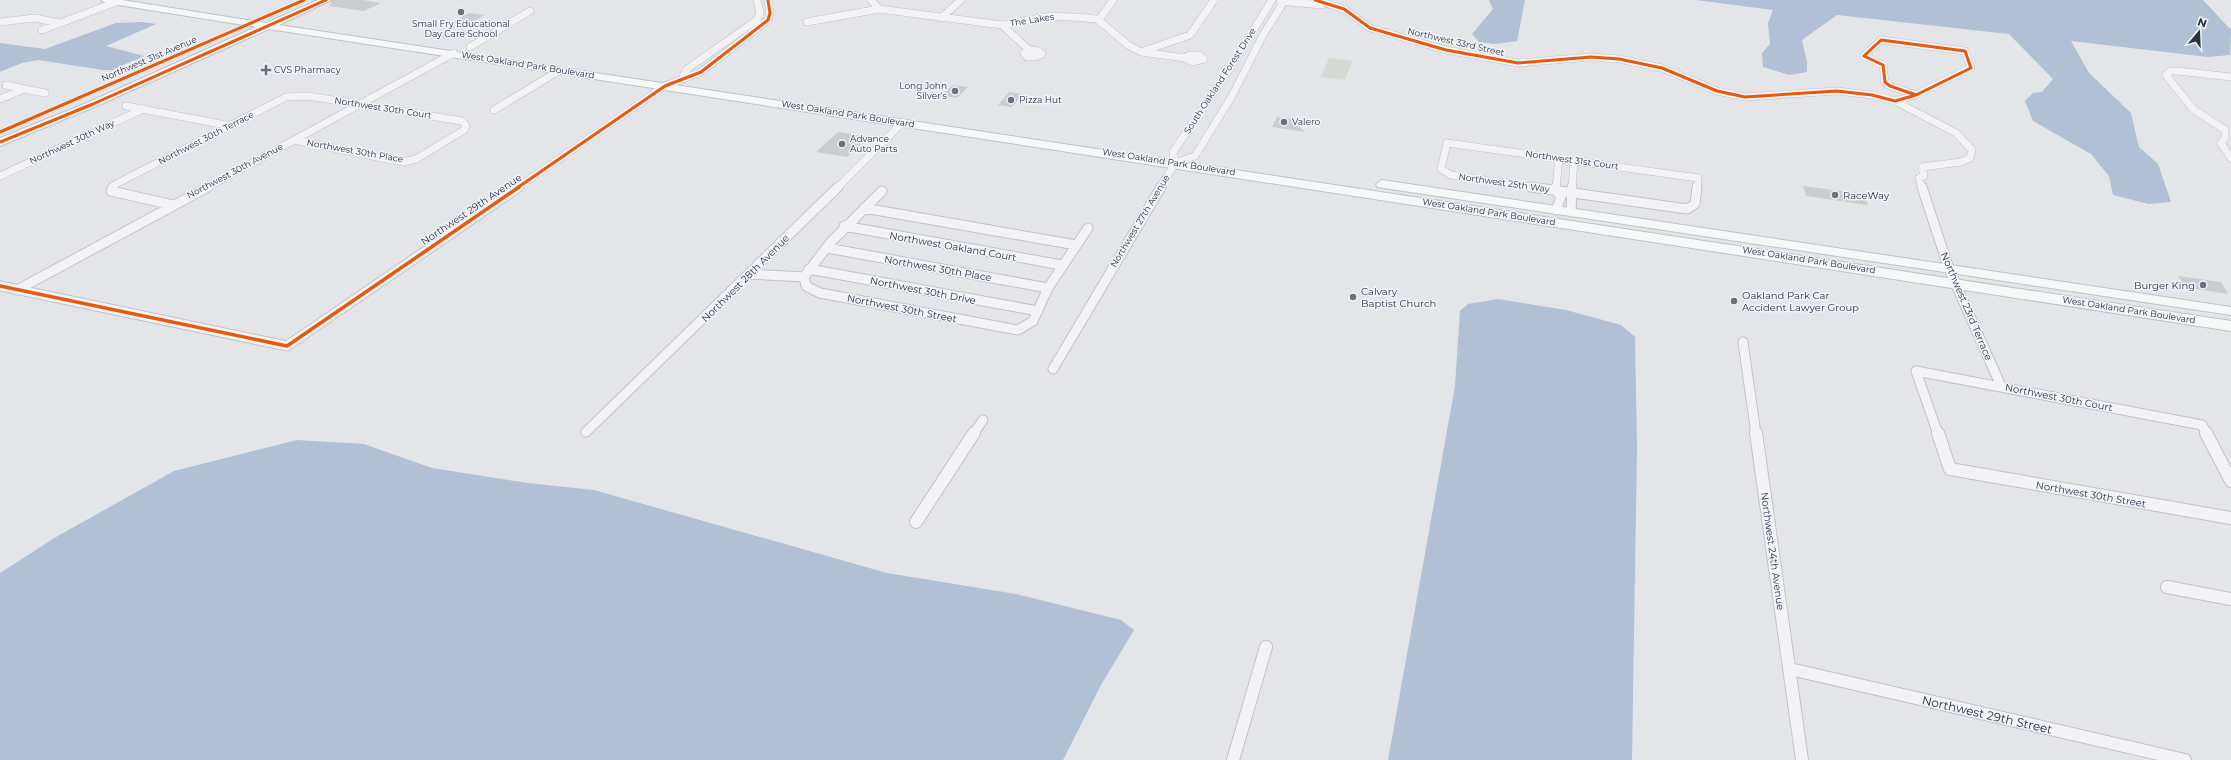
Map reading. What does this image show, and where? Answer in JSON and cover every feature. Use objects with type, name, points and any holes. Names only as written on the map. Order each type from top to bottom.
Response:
[{"type":"main road","name":"Northwest 31st Avenue","points":[[0,142],[93,104],[268,20],[304,0]]},
{"type":"main road","name":"Northwest 31st Avenue","points":[[268,20],[285,18],[326,0]]},
{"type":"main road","name":"West Oakland Park Boulevard","points":[[111,1],[268,20],[432,45],[484,49],[682,78],[905,117],[1174,158],[1195,156],[1556,210],[1569,218],[1952,276],[2231,311]]},
{"type":"main road","points":[[182,2],[221,8]]},
{"type":"main road","name":"Northwest 31st Avenue","points":[[0,132],[249,18]]},
{"type":"main road","points":[[285,18],[304,20]]},
{"type":"main road","name":"West Oakland Park Boulevard","points":[[432,45],[454,54],[870,117],[916,118],[931,116],[1537,219],[1572,219],[1578,217],[1595,216],[1952,276],[2231,326]]},
{"type":"main road","points":[[454,54],[484,49]]},
{"type":"main road","points":[[2208,322],[2231,322]]},
{"type":"street","points":[[758,0],[758,19]]},
{"type":"street","points":[[682,78],[701,72],[769,19],[770,9],[768,0]]},
{"type":"street","points":[[871,0],[879,9]]},
{"type":"street","points":[[941,18],[960,0]]},
{"type":"street","points":[[1113,0],[1098,22],[1141,52],[1185,58]]},
{"type":"street","points":[[1141,52],[1190,35],[1214,0]]},
{"type":"street","name":"South Oakland Forest Drive","points":[[1174,158],[1272,0]]},
{"type":"street","points":[[1195,156],[1232,96],[1263,35],[1285,1],[1276,0]]},
{"type":"street","name":"Northwest 33rd Street","points":[[1315,0],[1336,5],[1364,25],[1383,33],[1501,61],[1518,63],[1574,58],[1608,58],[1662,68],[1717,90],[1745,97],[1767,97],[1837,91],[1872,95],[1895,100],[1916,95],[1972,68],[1965,51],[1881,40],[1864,56],[1883,65],[1885,82],[1890,86],[1916,95]]},
{"type":"street","points":[[42,30],[111,1]]},
{"type":"street","name":"Northwest 33rd Street","points":[[1285,1],[1324,6],[1350,14]]},
{"type":"street","points":[[759,10],[770,9]]},
{"type":"street","name":"The Lakes","points":[[807,22],[879,9],[1002,25],[1062,15],[1090,18],[1098,22]]},
{"type":"street","points":[[470,47],[530,11]]},
{"type":"street","points":[[1080,21],[1104,12]]},
{"type":"street","name":"The Lakes","points":[[1062,15],[1080,21],[1084,24],[1098,22]]},
{"type":"street","points":[[0,22],[35,18],[60,23]]},
{"type":"street","points":[[682,78],[687,69],[758,19],[769,19]]},
{"type":"street","points":[[1002,25],[1029,50]]},
{"type":"street","name":"Northwest 30th Avenue","points":[[17,290],[173,204],[454,54]]},
{"type":"street","points":[[494,110],[560,70]]},
{"type":"street","points":[[2231,76],[2178,70],[2171,71],[2166,75],[2193,109],[2225,130],[2225,138],[2221,143],[2231,158]]},
{"type":"street","name":"Northwest 29th Avenue","points":[[17,290],[287,346],[666,86],[682,78]]},
{"type":"street","points":[[6,85],[45,93]]},
{"type":"street","points":[[0,99],[24,89]]},
{"type":"street","name":"Northwest 30th Court","points":[[299,95],[462,121],[466,126],[464,130],[416,159]]},
{"type":"street","name":"Northwest 30th Terrace","points":[[173,204],[111,191],[114,185],[286,97],[299,95]]},
{"type":"street","name":"Northwest 23rd Terrace","points":[[1895,100],[1956,133],[1972,150],[1970,158],[1961,162],[1922,167],[1924,176],[1919,178],[1952,276],[2001,386]]},
{"type":"street","points":[[126,106],[231,126]]},
{"type":"street","name":"Northwest 30th Way","points":[[0,176],[143,109]]},
{"type":"street","name":"Northwest 28th Avenue","points":[[586,432],[749,274],[905,117]]},
{"type":"street","name":"Northwest 30th Place","points":[[294,140],[402,162],[416,159]]},
{"type":"street","name":"Northwest 31st Court","points":[[1447,143],[1698,178]]},
{"type":"street","name":"Northwest 25th Way","points":[[1447,143],[1441,169],[1451,175],[1556,191],[1687,209],[1695,204],[1698,178]]},
{"type":"street","name":"Northwest 27th Avenue","points":[[1053,369],[1174,158]]},
{"type":"street","points":[[1556,210],[1561,197],[1556,191],[1559,158]]},
{"type":"street","points":[[1569,218],[1574,160]]},
{"type":"street","points":[[749,274],[804,278],[809,269],[844,226],[882,191]]},
{"type":"street","points":[[864,208],[1076,245]]},
{"type":"street","name":"Northwest Oakland Court","points":[[844,226],[1062,265]]},
{"type":"street","points":[[1038,311],[1048,288],[1088,228]]},
{"type":"street","name":"Northwest 30th Place","points":[[827,248],[1048,288]]},
{"type":"street","name":"Northwest 30th Drive","points":[[809,269],[1038,311]]},
{"type":"street","name":"Northwest 30th Street","points":[[804,278],[806,286],[820,293],[1018,330],[1033,321],[1038,311]]},
{"type":"street","points":[[0,286],[17,290]]},
{"type":"street","name":"Northwest 24th Avenue","points":[[1743,342],[1802,760]]},
{"type":"street","name":"Northwest 30th Court","points":[[1950,470],[1916,371],[2202,425],[2231,481]]},
{"type":"street","points":[[916,522],[951,466],[983,420]]},
{"type":"street","name":"Northwest 30th Street","points":[[1950,470],[2231,518]]},
{"type":"street","points":[[2167,587],[2231,599]]},
{"type":"street","points":[[1233,760],[1266,647]]},
{"type":"street","name":"Northwest 29th Street","points":[[1790,669],[2185,760]]},
{"type":"shaded area","points":[[1329,58],[1352,61],[1345,80],[1321,77]]},
{"type":"water","points":[[1489,0],[1525,0],[1517,41],[1495,44],[1479,42],[1472,34],[1493,9]]},
{"type":"water","points":[[1696,0],[2203,0],[2231,30],[2230,55],[2208,57],[2071,41],[2089,73],[2131,113],[2139,147],[2158,164],[2171,202],[2149,204],[2113,195],[2109,176],[2091,154],[2033,121],[2025,101],[2033,93],[2042,92],[2053,79],[2009,34],[1837,15],[1802,40],[1807,62],[1807,72],[1789,75],[1763,67],[1762,53],[1770,44],[1768,23],[1773,10]]},
{"type":"water","points":[[142,22],[156,24],[106,46],[144,56],[112,70],[103,70],[38,60],[22,63],[0,72],[0,43],[45,49],[116,23]]},
{"type":"water","points":[[1498,299],[1566,310],[1621,325],[1635,337],[1637,448],[1632,760],[1388,760],[1455,386],[1460,311],[1468,304]]},
{"type":"water","points":[[297,440],[364,444],[432,468],[528,483],[594,490],[887,573],[1016,594],[1121,620],[1134,630],[1101,685],[1063,760],[0,760],[0,573],[56,537],[174,471]]},
{"type":"building","points":[[332,0],[363,0],[381,3],[364,11],[330,6]]},
{"type":"building","points":[[469,13],[485,15],[467,25],[450,23]]},
{"type":"building","name":"Long John Silver's","points":[[953,85],[968,87],[957,98],[942,95]]},
{"type":"building","name":"Pizza Hut","points":[[1009,92],[1023,94],[1012,107],[998,105]]},
{"type":"building","name":"Valero","points":[[1277,117],[1291,119],[1305,132],[1272,127]]},
{"type":"building","name":"Advance Auto Parts","points":[[838,132],[868,137],[847,157],[816,152]]},
{"type":"building","name":"RaceWay","points":[[1803,186],[1864,194],[1868,205],[1806,196]]},
{"type":"building","name":"Burger King","points":[[2178,276],[2221,282],[2228,294],[2185,287]]},
{"type":"cycle path","points":[[0,132],[304,0]]},
{"type":"cycle path","points":[[0,142],[93,104],[326,0]]},
{"type":"cycle path","points":[[0,286],[287,346],[665,86],[701,72],[768,20],[770,13],[768,0]]},
{"type":"cycle path","points":[[1315,0],[1344,9],[1370,28],[1446,50],[1518,63],[1591,57],[1619,59],[1662,68],[1717,91],[1745,97],[1767,97],[1837,91],[1872,95],[1895,101],[1916,95],[1971,68],[1965,51],[1881,40],[1864,56],[1883,65],[1885,82],[1890,86],[1916,95]]},
{"type":"place","name":"Small Fry Educational Day Care School","points":[[461,12]]},
{"type":"place","name":"CVS Pharmacy","points":[[266,70]]},
{"type":"place","name":"Long John Silver's","points":[[955,91]]},
{"type":"place","name":"Pizza Hut","points":[[1011,100]]},
{"type":"place","name":"Valero","points":[[1284,122]]},
{"type":"place","name":"Advance Auto Parts","points":[[842,144]]},
{"type":"place","name":"RaceWay","points":[[1835,195]]},
{"type":"place","name":"Burger King","points":[[2203,285]]},
{"type":"place","name":"Calvary Baptist Church","points":[[1353,297]]},
{"type":"place","name":"Oakland Park Car Accident Lawyer Group","points":[[1734,301]]}]
